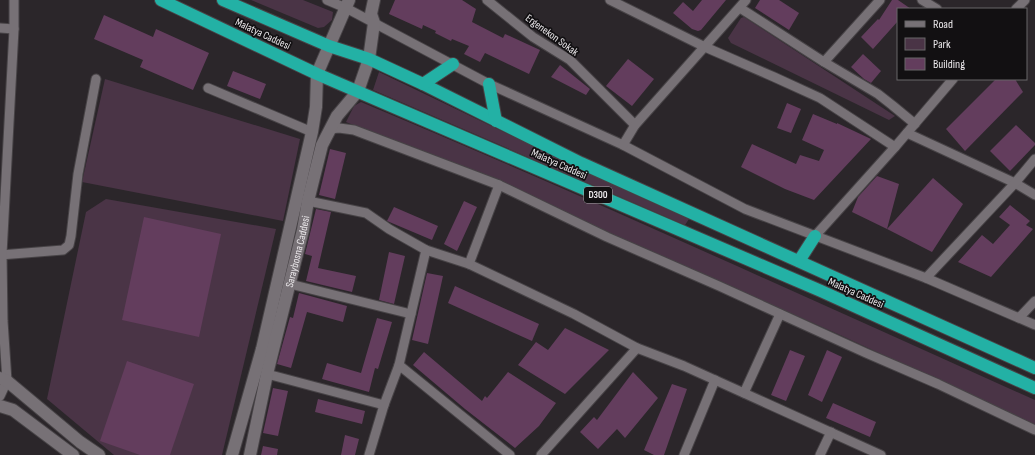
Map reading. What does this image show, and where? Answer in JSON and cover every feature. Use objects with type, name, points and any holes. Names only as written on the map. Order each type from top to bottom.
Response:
[{"type":"highway","name":"Malatya Caddesi","points":[[161,0],[317,74],[821,291],[1035,388]]},
{"type":"highway","name":"Malatya Caddesi","points":[[223,0],[329,46],[369,59],[423,84],[581,163],[1035,368]]},
{"type":"highway","points":[[423,84],[453,64]]},
{"type":"highway","points":[[489,84],[496,121]]},
{"type":"highway","points":[[799,261],[815,236]]},
{"type":"main road","name":"Saraybosna Caddesi","points":[[250,455],[267,374],[303,230],[308,201],[322,145],[337,116],[358,91],[369,59],[374,24],[371,14],[374,0]]},
{"type":"main road","points":[[317,74],[347,4]]},
{"type":"main road","name":"Saraybosna Caddesi","points":[[232,455],[262,349],[312,132],[316,107],[317,74]]},
{"type":"main road","points":[[4,379],[80,442],[99,455]]},
{"type":"main road","points":[[0,406],[13,410],[73,455]]},
{"type":"street","points":[[0,396],[4,379],[1,254],[4,162],[14,29],[14,0]]},
{"type":"street","points":[[327,0],[347,4],[374,24],[489,84],[623,145],[745,209],[926,278],[1035,325]]},
{"type":"street","name":"Ergenekon Sokak","points":[[487,0],[533,37],[570,60],[635,125]]},
{"type":"street","points":[[610,0],[705,47],[820,98],[895,147]]},
{"type":"street","points":[[623,145],[635,125],[746,0]]},
{"type":"street","points":[[824,62],[880,0]]},
{"type":"street","points":[[922,0],[935,8]]},
{"type":"street","points":[[1017,8],[1025,0]]},
{"type":"street","points":[[740,8],[824,62],[878,94],[915,124]]},
{"type":"street","points":[[0,28],[14,29]]},
{"type":"street","points":[[1,254],[63,250],[69,244],[78,174],[96,79]]},
{"type":"street","points":[[815,236],[953,80]]},
{"type":"street","points":[[208,88],[312,132]]},
{"type":"street","points":[[330,129],[340,128],[354,130],[499,185],[607,237],[938,384],[1035,430]]},
{"type":"street","points":[[907,133],[1015,183],[1035,195]]},
{"type":"street","points":[[926,278],[1015,183],[1035,159]]},
{"type":"street","points":[[469,264],[499,185]]},
{"type":"street","points":[[308,201],[366,213],[389,229],[426,250],[469,264],[574,314],[637,348],[684,366],[881,455]]},
{"type":"street","points":[[369,455],[384,405],[399,365],[426,250]]},
{"type":"street","points":[[290,284],[411,314]]},
{"type":"street","points":[[1019,318],[1035,301]]},
{"type":"street","points":[[744,393],[780,314]]},
{"type":"street","points":[[0,331],[3,321]]},
{"type":"street","points":[[541,455],[637,348]]},
{"type":"street","points":[[399,365],[510,455]]},
{"type":"street","points":[[267,374],[384,405]]},
{"type":"street","points":[[684,455],[715,380]]},
{"type":"street","points":[[820,455],[831,432]]},
{"type":"green space","points":[[251,0],[303,0],[333,12],[332,20],[324,27],[318,28]]},
{"type":"green space","points":[[744,17],[895,116],[889,120],[731,43],[728,38],[741,18]]},
{"type":"green space","points":[[379,72],[631,193],[689,219],[685,225],[373,90]]},
{"type":"green space","points":[[105,79],[300,139],[283,221],[82,182]]},
{"type":"green space","points":[[361,102],[615,212],[1035,400],[1035,425],[840,335],[573,217],[346,122],[354,106]]},
{"type":"green space","points":[[106,199],[276,229],[222,455],[114,455],[47,399],[86,212]]},
{"type":"building","points":[[395,0],[462,0],[476,9],[472,22],[503,38],[505,34],[540,50],[529,74],[485,53],[480,62],[464,54],[469,46],[452,39],[451,41],[435,33],[436,31],[423,25],[422,29],[389,14]]},
{"type":"building","points":[[702,0],[726,0],[701,30],[698,31],[692,29],[673,13],[683,2],[693,11]]},
{"type":"building","points":[[760,0],[779,0],[799,13],[789,30],[755,8]]},
{"type":"building","points":[[892,0],[898,0],[910,8],[897,8],[897,22],[873,49],[861,37],[878,19],[879,20]]},
{"type":"building","points":[[104,15],[153,37],[156,29],[209,53],[193,90],[140,67],[143,60],[94,39]]},
{"type":"building","points":[[863,54],[881,71],[871,83],[864,79],[851,67]]},
{"type":"building","points":[[628,59],[654,79],[632,106],[606,86]]},
{"type":"building","points":[[560,65],[590,89],[586,95],[551,77]]},
{"type":"building","points":[[233,71],[266,84],[260,99],[227,86]]},
{"type":"building","points":[[995,80],[1016,80],[1023,92],[965,151],[946,129]]},
{"type":"building","points":[[787,103],[801,109],[791,133],[777,128]]},
{"type":"building","points":[[813,114],[837,123],[871,139],[814,200],[785,189],[741,167],[752,144],[796,164],[800,155],[819,161],[824,150],[802,140]]},
{"type":"building","points":[[1016,125],[1035,143],[1035,145],[1010,171],[990,151]]},
{"type":"building","points":[[330,149],[346,153],[335,199],[319,195]]},
{"type":"building","points":[[877,176],[899,184],[887,229],[852,212],[858,197]]},
{"type":"building","points":[[933,178],[963,204],[932,252],[887,229]]},
{"type":"building","points":[[464,201],[477,207],[457,251],[444,244]]},
{"type":"building","points":[[1010,205],[1030,221],[1026,225],[1033,229],[991,277],[958,262],[982,235],[993,244],[1010,225],[999,217]]},
{"type":"building","points":[[394,207],[438,226],[432,240],[387,221]]},
{"type":"building","points":[[316,209],[331,212],[318,268],[356,276],[352,292],[306,281],[312,256],[305,254]]},
{"type":"building","points":[[144,217],[221,234],[199,337],[122,320]]},
{"type":"building","points":[[389,252],[405,256],[394,304],[379,300]]},
{"type":"building","points":[[427,273],[443,276],[428,344],[412,340]]},
{"type":"building","points":[[455,286],[539,324],[532,341],[448,303]]},
{"type":"building","points":[[299,293],[347,306],[343,322],[307,312],[291,368],[277,364],[290,317],[293,318]]},
{"type":"building","points":[[377,318],[392,322],[378,369],[375,368],[369,392],[322,379],[327,363],[361,373]]},
{"type":"building","points":[[565,328],[609,350],[565,394],[518,365],[536,342],[548,350]]},
{"type":"building","points":[[790,350],[805,356],[786,401],[771,395]]},
{"type":"building","points":[[827,350],[842,357],[822,402],[808,395]]},
{"type":"building","points":[[424,352],[482,401],[485,396],[487,398],[508,372],[556,403],[539,426],[515,448],[465,409],[413,365]]},
{"type":"building","points":[[127,361],[194,384],[170,455],[140,455],[100,441]]},
{"type":"building","points":[[633,372],[658,398],[625,438],[617,429],[598,449],[580,432],[594,417],[597,420]]},
{"type":"building","points":[[672,384],[687,389],[664,455],[654,455],[644,450]]},
{"type":"building","points":[[273,388],[288,391],[278,436],[263,433]]},
{"type":"building","points":[[318,399],[365,411],[362,424],[315,412]]},
{"type":"building","points":[[833,403],[876,422],[870,437],[826,418]]},
{"type":"building","points":[[345,435],[359,439],[355,455],[341,455]]},
{"type":"building","points":[[263,446],[278,449],[277,455],[261,455]]}]
